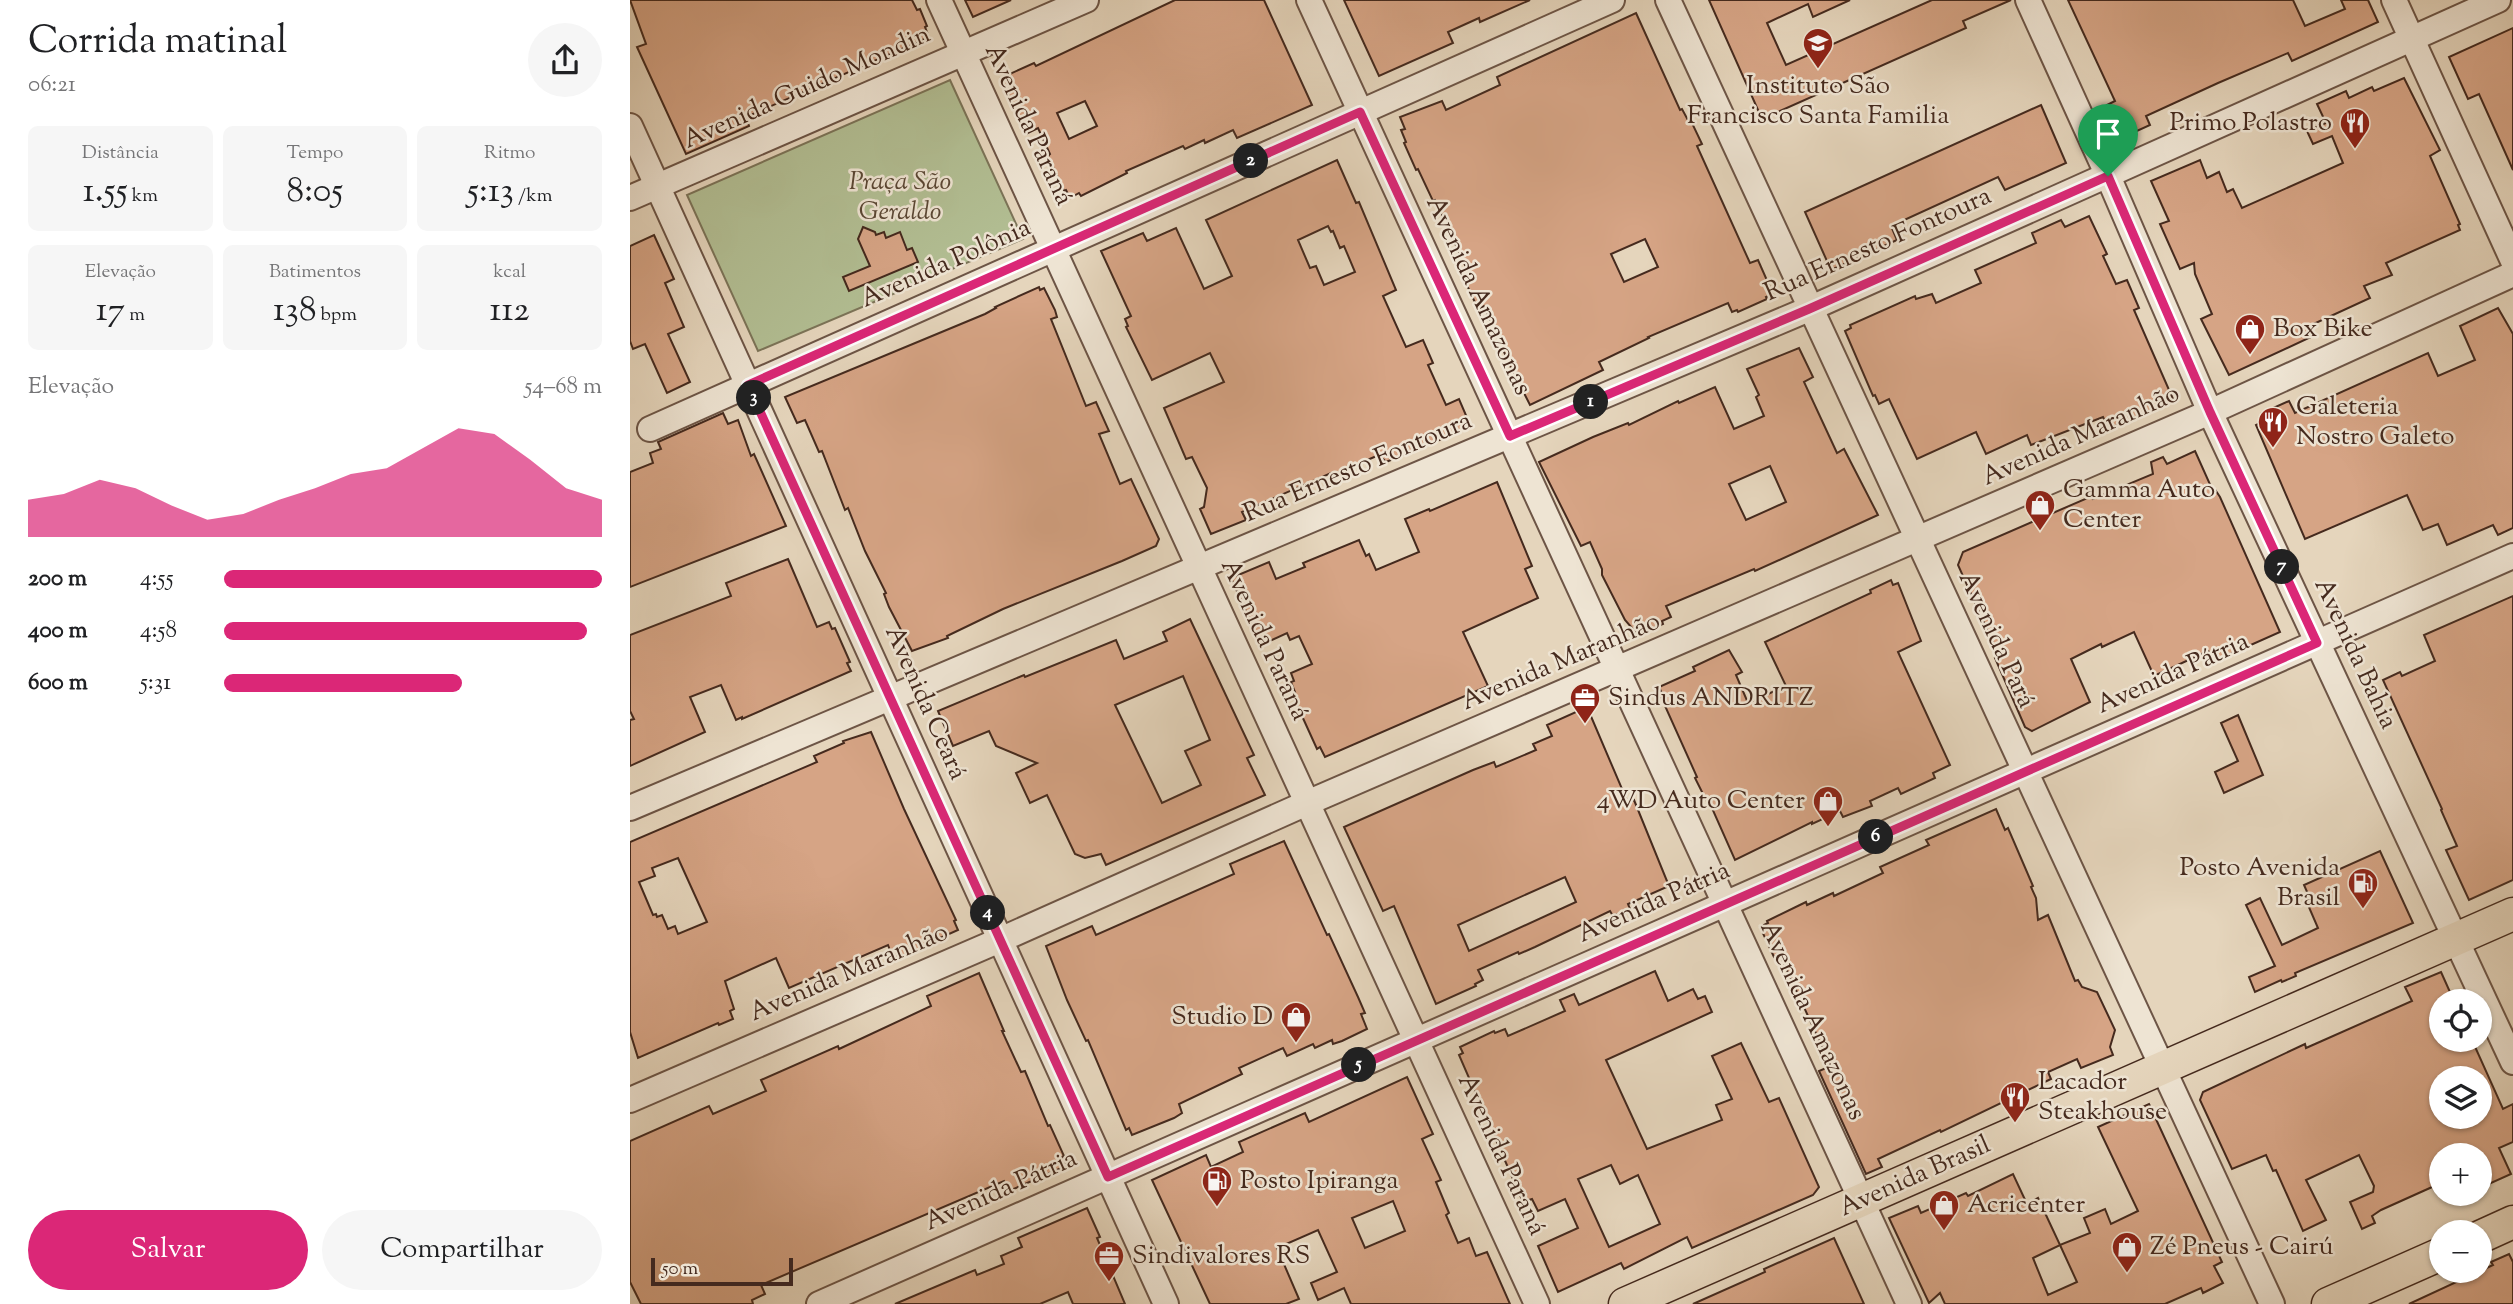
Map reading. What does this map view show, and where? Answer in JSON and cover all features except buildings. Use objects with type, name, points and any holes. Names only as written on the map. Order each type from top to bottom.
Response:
[{"type":"main road","name":"Avenida Brasil","points":[[1626,1304],[2513,914]]},
{"type":"main road","points":[[2492,1232],[2513,1222]]},
{"type":"main road","points":[[2328,1304],[2429,1259]]},
{"type":"street","name":"Avenida Paraná","points":[[939,0],[1537,1304]]},
{"type":"street","name":"Avenida Guido Mondin","points":[[630,198],[1086,0]]},
{"type":"street","name":"Avenida Amazonas","points":[[1309,0],[1909,1304]]},
{"type":"street","name":"Avenida Polônia","points":[[650,429],[1612,0]]},
{"type":"street","name":"Avenida Pará","points":[[1668,0],[2272,1304]]},
{"type":"street","name":"Avenida Bahia","points":[[2028,0],[2210,412],[2513,1062]]},
{"type":"street","points":[[2394,0],[2513,261]]},
{"type":"street","name":"Rua Ernesto Fontoura","points":[[630,808],[1809,309],[2498,0]]},
{"type":"street","name":"Avenida Ceará","points":[[630,126],[1166,1304]]},
{"type":"street","name":"Avenida Maranhão","points":[[630,1100],[2210,412],[2513,274]]},
{"type":"street","name":"Avenida Pátria","points":[[819,1304],[2513,556]]},
{"type":"green space","name":"Praça São Geraldo","points":[[950,80],[1023,239],[758,351],[687,195]]},
{"type":"place","name":"Instituto São Francisco Santa Familia","points":[[1818,70]]},
{"type":"place","name":"Primo Polastro","points":[[2355,150]]},
{"type":"place","name":"Box Bike","points":[[2250,356]]},
{"type":"place","name":"Galeteria Nostro Galeto","points":[[2273,449]]},
{"type":"place","name":"Gamma Auto Center","points":[[2040,532]]},
{"type":"place","name":"Sindus ANDRITZ","points":[[1585,725]]},
{"type":"place","name":"4WD Auto Center","points":[[1828,828]]},
{"type":"place","name":"Posto Avenida Brasil","points":[[2363,910]]},
{"type":"place","name":"Studio D","points":[[1296,1044]]},
{"type":"place","name":"Lacador Steakhouse","points":[[2015,1124]]},
{"type":"place","name":"Posto Ipiranga","points":[[1217,1208]]},
{"type":"place","name":"Acricenter","points":[[1944,1232]]},
{"type":"place","name":"Zé Pneus - Cairú","points":[[2127,1274]]},
{"type":"place","name":"Sindivalores RS","points":[[1109,1283]]},
{"type":"route","points":[[1360,112],[1510,436],[1809,309],[2108,176],[2210,412],[2317,643],[1108,1177],[748,385],[1360,112]]}]
